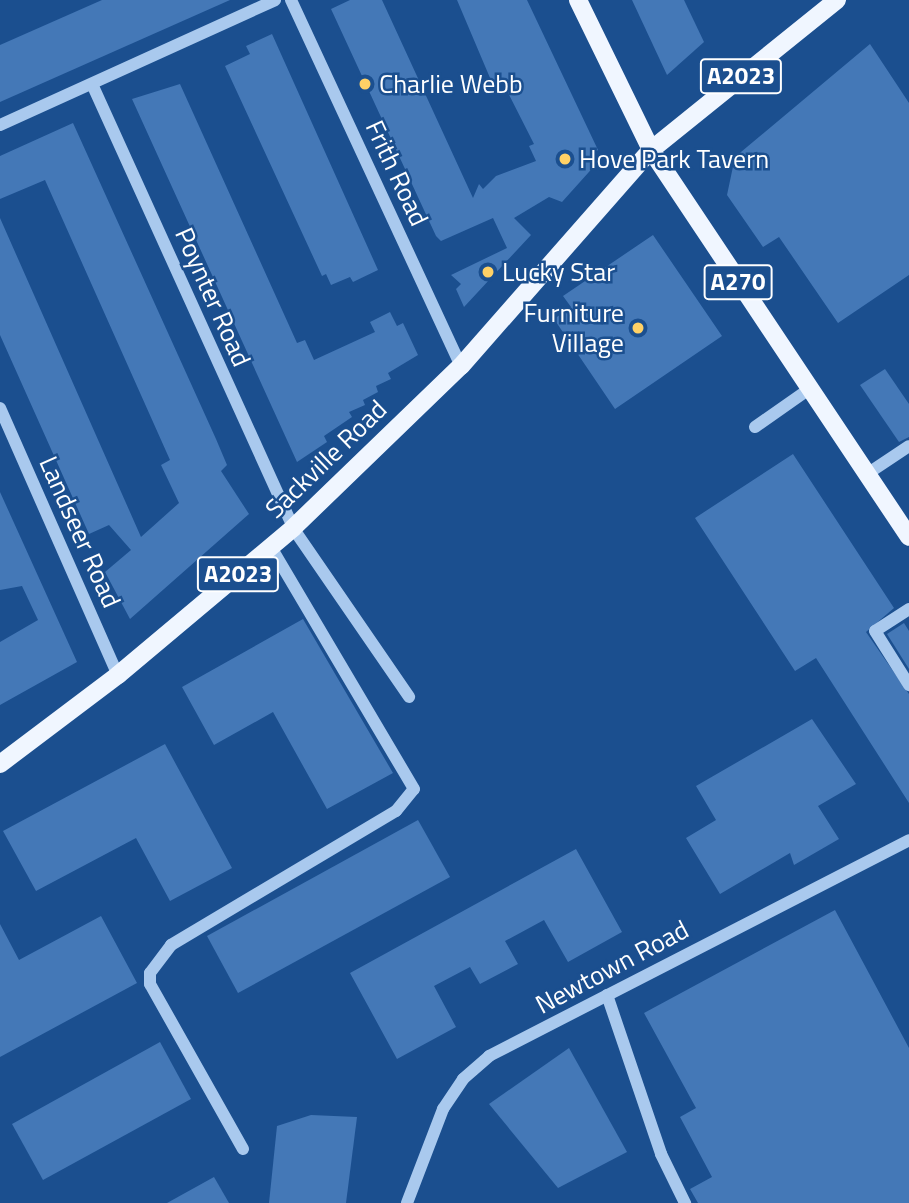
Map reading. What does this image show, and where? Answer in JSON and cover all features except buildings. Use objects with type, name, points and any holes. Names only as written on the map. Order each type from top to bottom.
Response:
[{"type":"main road","name":"A270","points":[[578,0],[651,150],[909,537]]},
{"type":"main road","name":"A2023","points":[[651,150],[837,0]]},
{"type":"main road","name":"Sackville Road","points":[[0,764],[118,675],[293,528],[461,366],[651,150]]},
{"type":"street","points":[[0,125],[275,0]]},
{"type":"street","name":"Frith Road","points":[[292,0],[461,366]]},
{"type":"street","name":"Poynter Road","points":[[92,84],[293,528],[409,697]]},
{"type":"street","points":[[755,427],[809,389]]},
{"type":"street","name":"Landseer Road","points":[[0,408],[118,675]]},
{"type":"street","points":[[867,474],[909,446]]},
{"type":"street","points":[[243,1149],[150,984],[150,973],[171,945],[396,811],[414,789],[271,547]]},
{"type":"street","points":[[909,609],[875,631],[909,685]]},
{"type":"street","name":"Newtown Road","points":[[407,1203],[428,1137],[463,1079],[489,1056],[909,840]]},
{"type":"street","points":[[607,995],[660,1154],[685,1203]]},
{"type":"place","name":"Charlie Webb","points":[[365,84]]},
{"type":"place","name":"Hove Park Tavern","points":[[565,159]]},
{"type":"place","name":"Lucky Star","points":[[488,272]]},
{"type":"place","name":"Furniture Village","points":[[638,328]]}]
